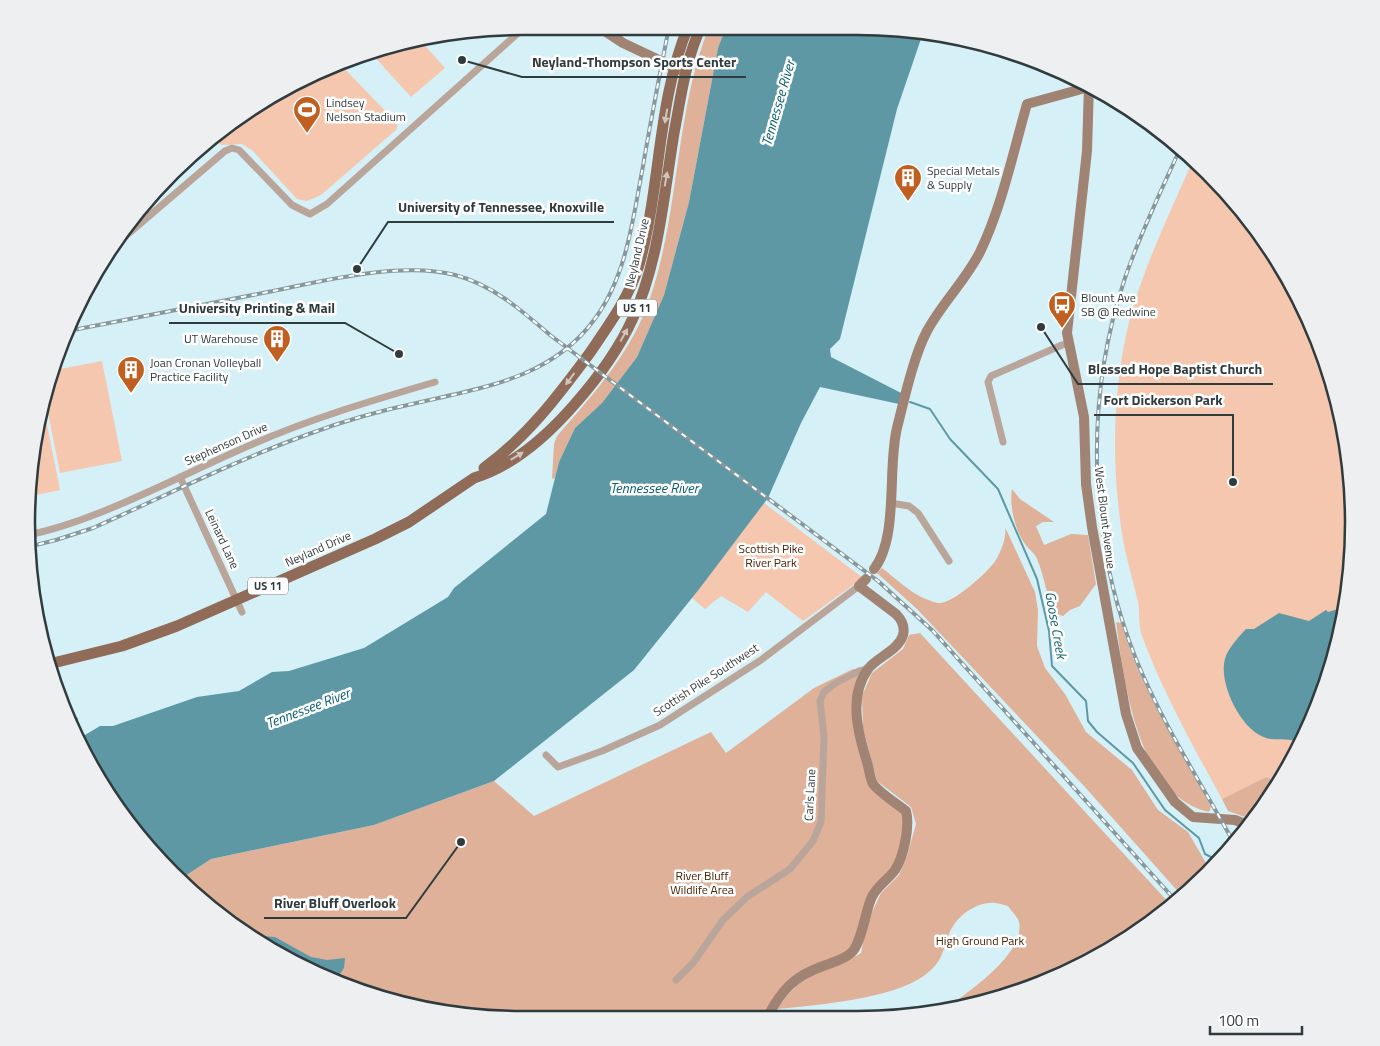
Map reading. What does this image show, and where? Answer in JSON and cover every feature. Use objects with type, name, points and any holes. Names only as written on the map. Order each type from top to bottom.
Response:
[{"type":"main road","name":"Neyland Drive","points":[[56,662],[122,646],[177,626],[375,539],[409,522],[474,478],[482,469],[526,433],[555,400],[606,329],[626,296],[641,254],[674,68],[685,35]]},
{"type":"main road","name":"Neyland Drive","points":[[474,478],[485,475],[530,448],[561,420],[610,357],[630,323],[649,269],[685,72],[698,35]]},
{"type":"street","points":[[134,229],[225,151],[232,148],[239,150],[292,206],[310,214],[328,204],[516,35]]},
{"type":"street","points":[[611,35],[623,43],[685,72]]},
{"type":"street","points":[[874,569],[884,550],[890,503],[892,452],[896,429],[922,340],[979,254],[992,224],[1027,104],[1080,89]]},
{"type":"street","name":"West Blount Avenue","points":[[1090,94],[1087,151],[1068,322],[1068,344],[1084,417],[1086,484],[1092,527],[1130,731],[1147,764],[1175,802],[1193,816],[1235,820],[1242,823]]},
{"type":"street","points":[[1003,442],[988,382],[991,376],[1068,344]]},
{"type":"street","name":"Stephenson Drive","points":[[35,533],[74,522],[285,430],[435,382]]},
{"type":"street","name":"Leinard Lane","points":[[180,476],[242,612]]},
{"type":"street","points":[[890,503],[909,506],[918,513],[949,561]]},
{"type":"street","points":[[770,1011],[776,999],[792,982],[808,972],[844,958],[853,952],[859,940],[862,924],[872,896],[896,869],[909,828],[906,811],[873,784],[856,728],[857,697],[868,669],[898,643],[903,636],[903,625],[892,610],[862,583]]},
{"type":"street","name":"Scottish Pike Southwest","points":[[546,755],[558,767],[602,751],[660,725],[761,660],[862,583]]},
{"type":"street","name":"Carls Lane","points":[[676,980],[693,963],[735,908],[747,897],[790,869],[813,841],[821,822],[824,737],[820,701],[824,692],[834,684],[859,671],[868,669]]},
{"type":"green space","points":[[706,35],[723,35],[718,48],[689,202],[664,295],[637,357],[602,403],[575,428],[559,462],[555,478],[552,479],[554,444],[557,436],[599,387],[624,352],[644,315],[651,295],[668,228],[683,126],[698,59]]},
{"type":"green space","points":[[424,45],[445,68],[411,97],[376,58]]},
{"type":"green space","name":"Lindsey Nelson Stadium","points":[[345,69],[397,123],[397,129],[321,195],[307,201],[297,199],[252,150],[242,144],[221,145],[219,142],[226,136],[279,100],[307,85]]},
{"type":"green space","points":[[1190,167],[1224,201],[1263,252],[1295,307],[1308,336],[1328,397],[1341,459],[1345,523],[1341,587],[1336,618],[1319,680],[1295,739],[1272,779],[1266,777],[1222,799],[1169,699],[1142,636],[1138,602],[1123,540],[1116,485],[1116,403],[1123,349],[1142,280]]},
{"type":"green space","points":[[102,361],[122,461],[60,473],[48,413],[60,369]]},
{"type":"green space","points":[[46,420],[60,490],[36,495],[39,459]]},
{"type":"green space","points":[[1012,489],[1020,499],[1054,522],[1043,522],[1036,526],[1044,545],[1071,534],[1088,535],[1096,584],[1080,606],[1070,610],[1063,616],[1056,614],[1036,557],[1018,532],[1012,510]]},
{"type":"green space","name":"Scottish Pike River Park","points":[[764,503],[863,578],[803,621],[766,592],[748,612],[721,596],[705,609],[692,598]]},
{"type":"green space","points":[[1005,527],[1035,592],[1038,610],[1037,646],[1045,668],[1065,694],[1086,732],[1132,770],[1158,810],[1188,832],[1206,863],[1178,891],[1084,786],[917,609],[877,573],[882,568],[922,597],[938,603],[944,602],[952,599],[969,587],[992,565],[998,556],[1005,535]]},
{"type":"green space","points":[[1116,622],[1121,623],[1129,647],[1150,695],[1211,807],[1209,812],[1185,802],[1165,784],[1150,760],[1138,733],[1130,704]]},
{"type":"green space","points":[[920,633],[1166,900],[1128,929],[1073,961],[1014,985],[956,1001],[992,972],[1013,947],[1019,934],[1019,922],[1008,906],[994,903],[983,904],[976,906],[958,919],[950,931],[938,962],[925,975],[911,983],[894,990],[854,1000],[777,1009],[784,999],[806,979],[861,953],[867,923],[881,893],[899,875],[907,856],[916,824],[911,807],[877,781],[863,728],[862,696],[872,673],[903,649],[909,635]]},
{"type":"green space","name":"River Bluff Wildlife Area","points":[[853,669],[861,669],[863,672],[855,684],[854,690],[873,784],[906,811],[896,869],[881,884],[853,952],[808,972],[773,1011],[523,1011],[459,1007],[428,1002],[366,985],[307,961],[252,929],[201,890],[186,876],[211,859],[374,825],[494,781],[534,816],[711,732],[726,753],[814,688]]},
{"type":"green space","points":[[1266,777],[1272,779],[1246,817],[1228,811],[1222,799]]},
{"type":"water","name":"Tennessee River","points":[[723,35],[857,35],[921,39],[897,109],[840,339],[830,349],[831,357],[903,394],[899,404],[820,387],[801,423],[768,498],[700,588],[634,670],[494,781],[374,825],[211,859],[186,876],[156,845],[136,820],[100,767],[84,736],[100,726],[113,726],[197,697],[239,691],[272,672],[289,671],[364,648],[448,597],[454,588],[546,514],[559,462],[575,428],[602,403],[637,357],[664,295],[689,202],[718,48]]},
{"type":"water","points":[[1337,609],[1319,680],[1294,740],[1270,739],[1257,734],[1241,718],[1226,685],[1224,664],[1232,645],[1246,629],[1254,629],[1279,613],[1309,621],[1326,610],[1328,612]]},
{"type":"water","points":[[263,936],[275,937],[311,957],[327,960],[345,958],[344,968],[339,975],[336,974],[307,961]]},
{"type":"waterway","name":"Goose Creek","points":[[910,402],[930,409],[950,439],[998,489],[1037,579],[1049,631],[1052,666],[1086,701],[1088,721],[1097,732],[1133,763],[1165,810],[1199,838],[1205,854],[1212,858]]},
{"type":"railway","points":[[36,545],[93,528],[228,467],[323,429],[379,412],[470,391],[516,377],[558,355],[577,339],[594,320],[605,303],[621,266],[632,226],[667,35]]},
{"type":"railway","points":[[1177,155],[1137,245],[1112,324],[1103,372],[1098,421],[1097,469],[1101,518],[1108,566],[1120,613],[1136,659],[1170,730],[1231,837]]},
{"type":"railway","points":[[75,330],[337,278],[387,271],[434,271],[469,279],[482,285],[506,299],[550,335],[878,581],[933,631],[1172,896]]},
{"type":"place","name":"Neyland-Thompson Sports Center","points":[[462,60]]},
{"type":"place","name":"Lindsey Nelson Stadium","points":[[307,134]]},
{"type":"place","name":"Special Metals & Supply","points":[[908,202]]},
{"type":"place","name":"University of Tennessee, Knoxville","points":[[357,269]]},
{"type":"place","name":"Blessed Hope Baptist Church","points":[[1041,327]]},
{"type":"place","name":"Blount Ave SB @ Redwine","points":[[1062,329]]},
{"type":"place","name":"University Printing & Mail","points":[[399,354]]},
{"type":"place","name":"UT Warehouse","points":[[277,363]]},
{"type":"place","name":"Joan Cronan Volleyball Practice Facility","points":[[131,394]]},
{"type":"place","name":"Fort Dickerson Park","points":[[1233,482]]},
{"type":"place","name":"River Bluff Overlook","points":[[461,842]]},
{"type":"park label","name":"High Ground Park","points":[[980,941]]}]
